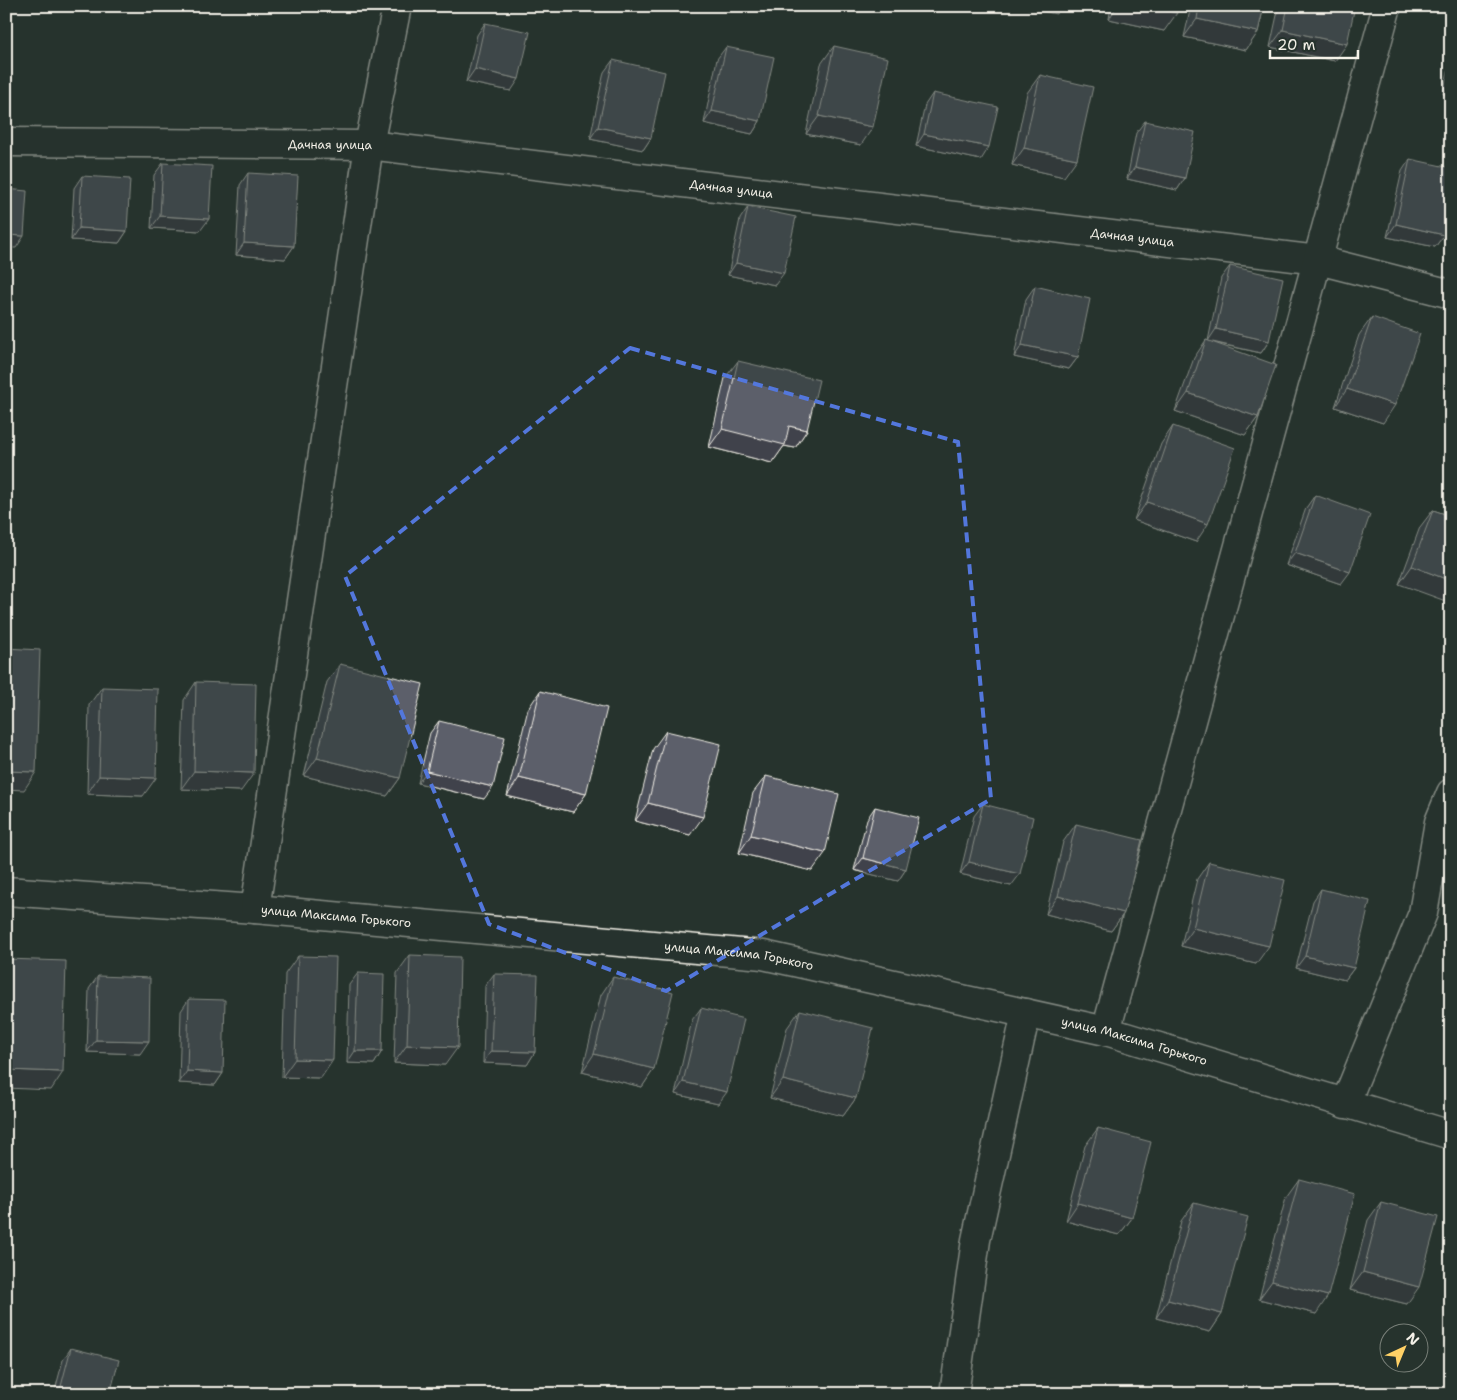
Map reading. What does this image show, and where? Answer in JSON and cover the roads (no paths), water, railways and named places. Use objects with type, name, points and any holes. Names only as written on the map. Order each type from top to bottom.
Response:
[{"type":"street","points":[[255,909],[369,145],[397,6]]},
{"type":"street","points":[[1106,1031],[1387,6]]},
{"type":"street","name":"Дачная улица","points":[[6,142],[369,145],[1318,260],[1451,294]]},
{"type":"street","points":[[1345,1104],[1423,913],[1439,822],[1451,793]]},
{"type":"street","name":"улица Максима Горького","points":[[6,891],[255,909],[763,955],[1106,1031],[1451,1135]]},
{"type":"street","points":[[954,1394],[976,1240],[1026,1012]]}]
